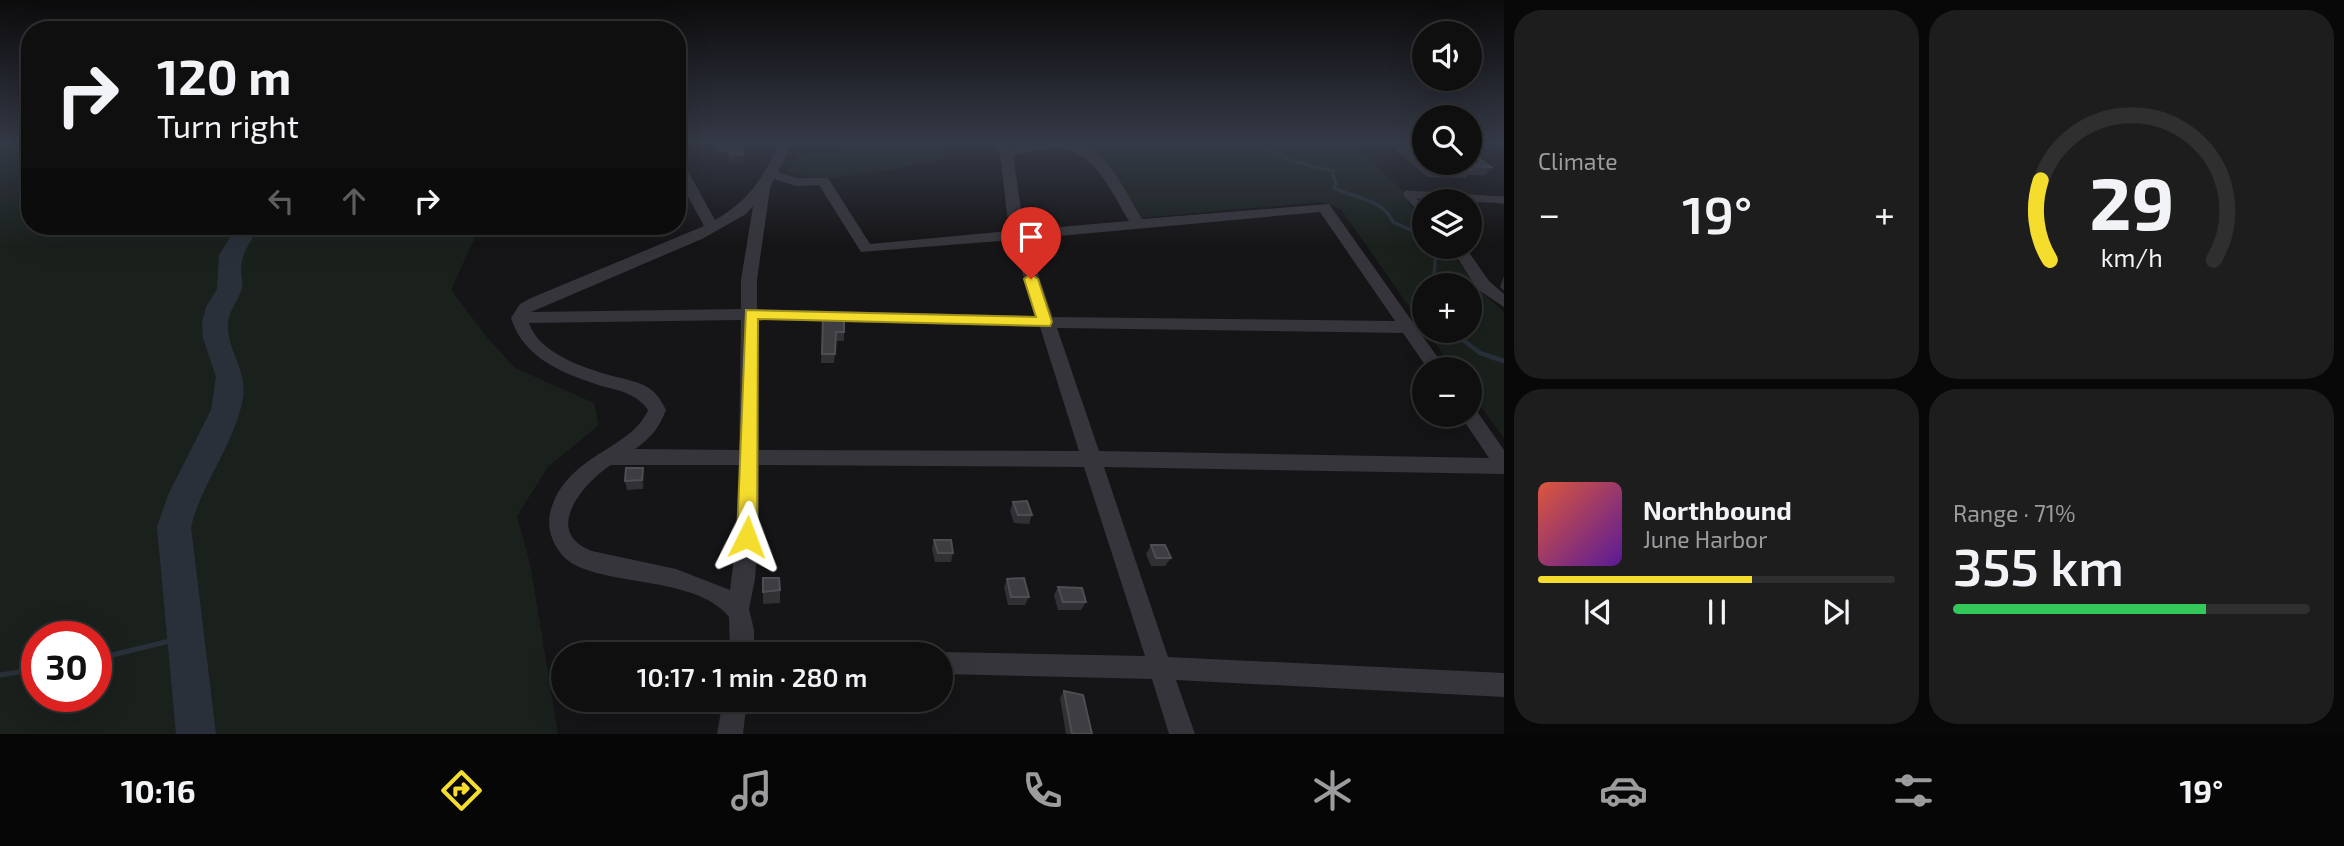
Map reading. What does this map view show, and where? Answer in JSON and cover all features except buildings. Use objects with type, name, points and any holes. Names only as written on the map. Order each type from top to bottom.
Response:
[{"type":"street","points":[[737,610],[744,579],[749,516],[749,280],[770,176]]},
{"type":"street","points":[[1006,176],[1018,235],[1045,322],[1182,734]]},
{"type":"street","points":[[1107,176],[1138,224]]},
{"type":"street","points":[[686,180],[713,228]]},
{"type":"street","points":[[519,318],[537,302],[607,275],[713,228],[741,211],[768,181]]},
{"type":"street","points":[[768,181],[823,181],[866,249],[1324,206],[1429,357]]},
{"type":"street","points":[[1466,259],[1483,285],[1504,302]]},
{"type":"street","points":[[519,318],[751,314],[1045,322],[1408,327]]},
{"type":"street","points":[[519,318],[520,326],[528,339],[544,351],[567,365],[647,396],[657,410],[655,423],[578,477],[565,494],[559,514],[560,531],[569,550],[591,561],[694,584],[726,597],[737,610],[744,632],[743,642]]},
{"type":"street","points":[[1477,427],[1504,466]]},
{"type":"street","points":[[606,457],[1090,459],[1504,466]]},
{"type":"street","points":[[953,663],[1159,668],[1504,685]]},
{"type":"street","points":[[730,734],[733,712]]},
{"type":"lane","points":[[1482,199],[1504,200]]},
{"type":"shaded area","points":[[0,176],[21,176],[21,235],[476,235],[451,290],[486,336],[515,368],[594,403],[599,425],[548,467],[517,516],[530,563],[551,691],[551,712],[554,712],[558,734],[0,734]]},
{"type":"shaded area","points":[[806,176],[841,176],[823,178]]},
{"type":"shaded area","points":[[1113,176],[1388,176],[1402,191],[1412,209],[1412,259],[1456,259],[1466,273],[1412,273],[1412,311],[1341,209],[1322,202],[1140,218]]},
{"type":"shaded area","points":[[1482,292],[1504,312],[1504,438],[1482,408],[1482,357],[1445,357],[1435,343],[1482,343]]},
{"type":"waterway","points":[[1334,176],[1336,183],[1334,188],[1375,204],[1382,208],[1393,222],[1412,231]]},
{"type":"waterway","points":[[196,734],[174,527],[184,495],[220,425],[229,395],[230,377],[216,338],[215,322],[219,307],[230,289],[229,262],[242,235]]},
{"type":"waterway","points":[[1434,273],[1435,259]]},
{"type":"waterway","points":[[1467,343],[1480,353],[1504,361]]},
{"type":"waterway","points":[[112,655],[186,637]]},
{"type":"waterway","points":[[0,675],[21,672]]},
{"type":"route","points":[[747,537],[751,314],[1045,322],[1031,279]]}]
